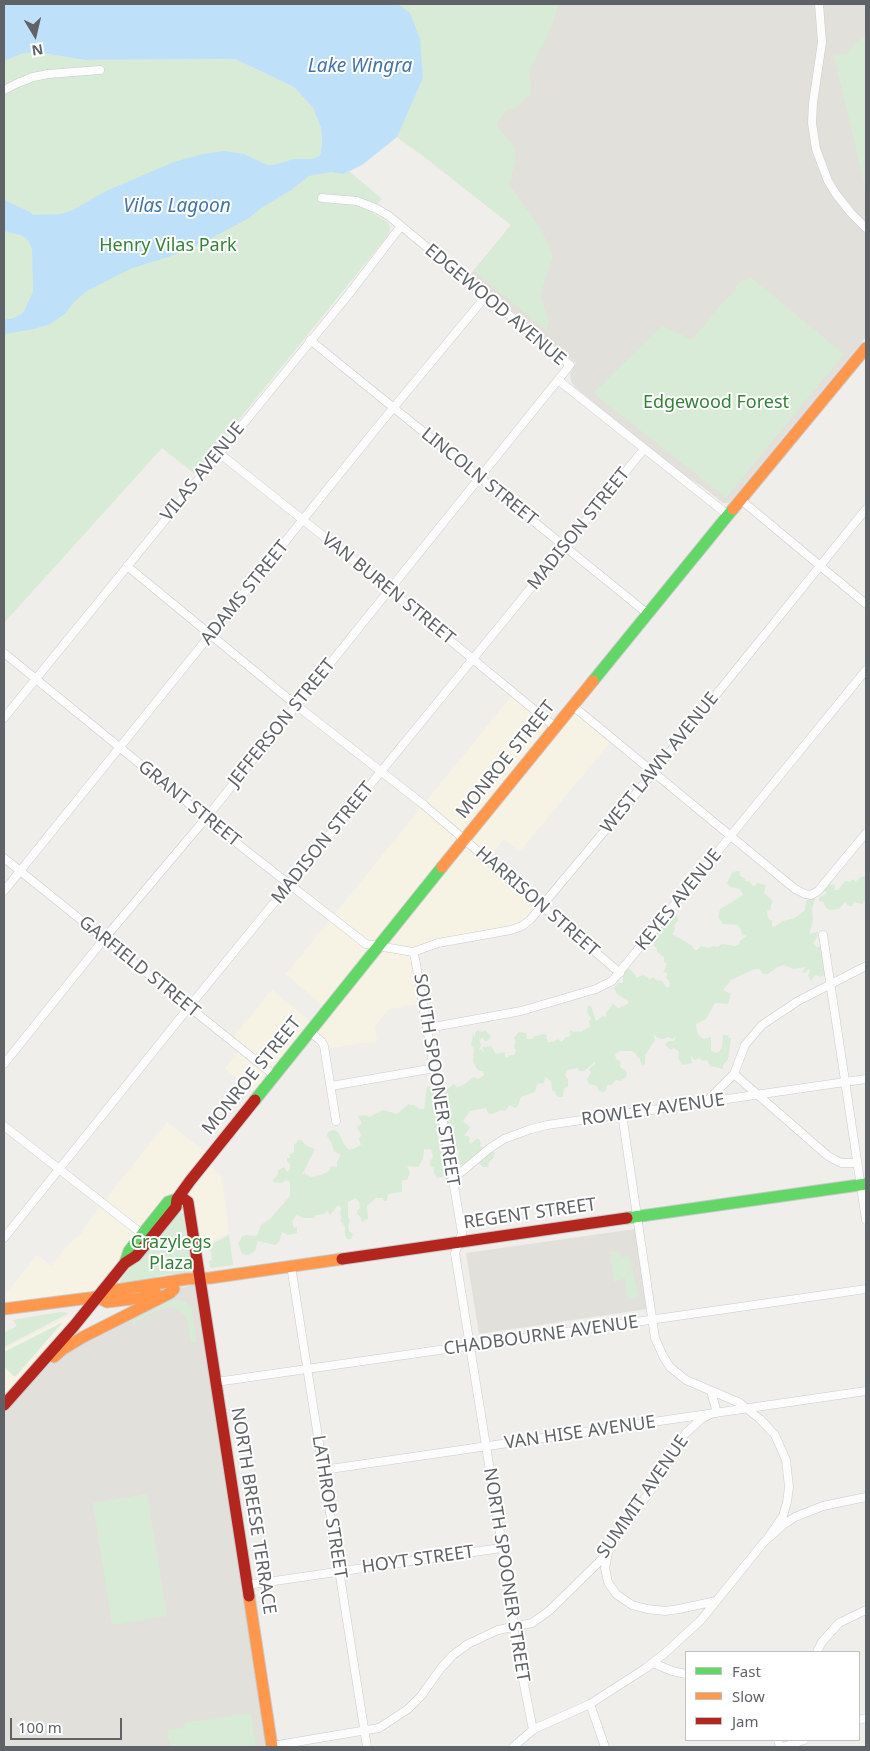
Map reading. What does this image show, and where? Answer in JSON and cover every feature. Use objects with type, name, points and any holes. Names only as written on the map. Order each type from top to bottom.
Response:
[{"type":"main road","name":"MONROE STREET","points":[[4,1405],[74,1326],[125,1263],[136,1256],[146,1237],[176,1207],[179,1197],[190,1181],[464,839],[866,348]]},
{"type":"main road","name":"REGENT STREET","points":[[4,1309],[97,1297],[116,1290],[188,1279],[200,1280],[863,1184]]},
{"type":"main road","name":"NORTH BREESE TERRACE","points":[[179,1197],[188,1202],[272,1747]]},
{"type":"main road","name":"REGENT STREET","points":[[97,1297],[107,1302],[129,1300],[169,1288],[174,1289],[188,1286],[200,1280]]},
{"type":"main road","points":[[74,1326],[91,1326],[104,1321],[118,1312],[135,1294],[163,1283]]},
{"type":"main road","points":[[24,1382],[43,1370],[63,1349],[170,1293],[174,1289]]},
{"type":"street","points":[[819,4],[822,42],[812,123],[816,149],[828,181],[836,194],[851,214],[866,228]]},
{"type":"street","points":[[4,90],[18,82],[33,77],[100,70]]},
{"type":"street","name":"EDGEWOOD AVENUE","points":[[322,198],[347,199],[364,203],[377,209],[402,226],[570,365],[558,380],[728,515]]},
{"type":"street","name":"VILAS AVENUE","points":[[4,718],[349,294],[402,226]]},
{"type":"street","name":"ADAMS STREET","points":[[4,891],[393,408],[486,296]]},
{"type":"street","name":"LINCOLN STREET","points":[[310,340],[648,614]]},
{"type":"street","name":"JEFFERSON STREET","points":[[4,1064],[104,939],[206,818],[558,380]]},
{"type":"street","name":"MADISON STREET","points":[[4,1238],[188,1007],[644,449]]},
{"type":"street","name":"VAN BUREN STREET","points":[[219,453],[556,727]]},
{"type":"street","points":[[741,500],[866,604]]},
{"type":"street","name":"WEST LAWN AVENUE","points":[[413,952],[438,943],[514,929],[530,920],[653,772],[866,509]]},
{"type":"street","name":"HARRISON STREET","points":[[127,566],[296,705],[424,805],[620,973]]},
{"type":"street","name":"GRANT STREET","points":[[4,653],[289,884],[366,944],[378,947]]},
{"type":"street","name":"KEYES AVENUE","points":[[428,1028],[500,1016],[543,1005],[607,984],[620,973],[866,670]]},
{"type":"street","points":[[573,706],[797,891],[809,896],[821,889],[866,833]]},
{"type":"street","name":"GARFIELD STREET","points":[[4,858],[275,1076]]},
{"type":"street","points":[[822,935],[857,1163],[863,1184],[866,1220]]},
{"type":"street","name":"SOUTH SPOONER STREET","points":[[378,947],[413,952],[416,960],[462,1233],[458,1243]]},
{"type":"street","points":[[706,1102],[734,1074],[745,1045],[762,1025],[782,1010],[866,966]]},
{"type":"street","points":[[310,1032],[323,1044],[336,1121]]},
{"type":"street","points":[[331,1086],[435,1068]]},
{"type":"street","points":[[734,1074],[828,1156],[841,1163],[857,1163]]},
{"type":"street","name":"ROWLEY AVENUE","points":[[452,1176],[460,1173],[490,1148],[517,1133],[546,1125],[866,1079]]},
{"type":"street","points":[[513,1747],[532,1730],[590,1704],[653,1663],[701,1620],[768,1538],[783,1516],[787,1502],[789,1474],[782,1449],[775,1435],[760,1419],[740,1403],[686,1380],[670,1366],[655,1338],[622,1114]]},
{"type":"street","points":[[4,1126],[146,1237]]},
{"type":"street","name":"NORTH SPOONER STREET","points":[[458,1243],[455,1253],[501,1548],[532,1730]]},
{"type":"street","name":"LATHROP STREET","points":[[292,1266],[367,1747]]},
{"type":"street","name":"CHADBOURNE AVENUE","points":[[216,1382],[866,1289]]},
{"type":"street","points":[[712,1391],[714,1414]]},
{"type":"street","name":"VAN HISE AVENUE","points":[[323,1470],[866,1392]]},
{"type":"street","name":"SUMMIT AVENUE","points":[[272,1747],[379,1728],[408,1709],[421,1696],[453,1655],[468,1644],[486,1635],[532,1623],[549,1612],[608,1553],[616,1537],[650,1490],[685,1434],[701,1419],[714,1414]]},
{"type":"street","points":[[768,1538],[783,1525],[805,1512],[823,1506],[866,1497]]},
{"type":"street","name":"HOYT STREET","points":[[247,1585],[501,1548]]},
{"type":"street","points":[[608,1553],[605,1568],[608,1582],[616,1594],[632,1605],[665,1611],[716,1601]]},
{"type":"street","points":[[818,1651],[822,1642],[839,1623],[866,1610]]},
{"type":"street","points":[[653,1663],[666,1669],[685,1674]]},
{"type":"street","points":[[590,1704],[606,1747]]},
{"type":"street","points":[[782,1747],[801,1741]]},
{"type":"shaded area","points":[[398,4],[866,4],[866,337],[729,503],[723,503],[703,487],[682,474],[576,388],[571,382],[570,374],[576,363],[469,276],[511,225],[397,137],[423,78],[410,13]]},
{"type":"shaded area","points":[[514,693],[555,727],[573,706],[613,739],[520,851],[504,839],[488,860],[542,906],[525,924],[413,952],[424,1003],[389,1009],[375,1026],[377,1041],[325,1049],[309,1033],[259,1095],[225,1069],[240,1049],[230,1041],[272,990],[315,1025],[327,1010],[286,974]]},
{"type":"shaded area","points":[[167,1122],[210,1156],[206,1162],[222,1177],[229,1233],[196,1249],[180,1196],[97,1297],[8,1309],[6,1293],[37,1255],[51,1266],[69,1244],[80,1235]]},
{"type":"shaded area","points":[[635,1229],[647,1309],[479,1334],[466,1253]]},
{"type":"shaded area","points":[[200,1280],[272,1747],[4,1747],[4,1405],[24,1382],[43,1370],[57,1354],[174,1289],[189,1286]]},
{"type":"shaded area","points":[[69,1316],[82,1316],[4,1405],[4,1349]]},
{"type":"green space","points":[[398,4],[559,4],[548,35],[529,72],[531,94],[515,109],[509,108],[496,124],[514,146],[516,160],[509,184],[542,231],[553,256],[540,295],[549,321],[546,331],[474,271],[511,225],[397,137],[423,78],[410,13]]},
{"type":"green space","points":[[866,35],[866,51],[864,53],[866,52],[866,191],[834,56],[847,54]]},
{"type":"green space","name":"Henry Vilas Park","points":[[35,52],[85,60],[235,59],[294,87],[313,108],[321,128],[322,142],[320,155],[322,173],[343,174],[349,171],[382,199],[370,211],[388,222],[390,229],[389,234],[195,474],[162,448],[4,623],[4,61],[21,54]]},
{"type":"green space","name":"Edgewood Forest","points":[[752,278],[844,354],[726,498],[593,393],[662,326],[692,340],[729,295],[731,296],[740,281]]},
{"type":"green space","points":[[733,871],[735,873],[740,871],[740,876],[753,886],[758,882],[766,885],[764,893],[773,901],[771,909],[767,911],[768,918],[772,921],[772,926],[774,927],[783,921],[795,918],[805,910],[806,901],[810,897],[815,898],[812,909],[813,921],[809,934],[818,932],[817,938],[813,943],[816,947],[822,949],[827,974],[820,977],[814,976],[811,981],[808,975],[810,970],[808,969],[805,973],[802,972],[806,967],[794,969],[783,965],[768,974],[763,974],[760,969],[754,969],[731,980],[723,990],[731,994],[728,1004],[715,1003],[706,1019],[696,1024],[697,1033],[703,1039],[711,1037],[711,1050],[715,1053],[719,1052],[722,1047],[723,1035],[729,1035],[728,1038],[731,1038],[728,1060],[723,1065],[723,1069],[710,1066],[707,1060],[702,1061],[700,1058],[694,1060],[692,1056],[692,1063],[682,1065],[678,1058],[679,1052],[674,1048],[670,1050],[665,1044],[669,1041],[674,1041],[676,1037],[672,1039],[669,1037],[657,1038],[653,1033],[655,1040],[645,1055],[645,1064],[642,1065],[640,1058],[632,1051],[620,1051],[615,1054],[616,1059],[621,1062],[620,1067],[626,1071],[627,1076],[621,1081],[616,1080],[611,1085],[607,1085],[604,1092],[599,1091],[597,1086],[589,1084],[587,1079],[591,1073],[589,1069],[595,1062],[584,1071],[579,1071],[578,1068],[567,1070],[565,1076],[568,1079],[568,1087],[564,1089],[563,1097],[556,1095],[552,1090],[551,1081],[545,1077],[544,1083],[537,1084],[535,1092],[521,1097],[518,1106],[515,1108],[510,1105],[505,1111],[502,1110],[492,1114],[488,1113],[486,1108],[470,1111],[463,1121],[470,1127],[464,1136],[470,1138],[469,1142],[471,1144],[476,1139],[479,1139],[480,1146],[495,1153],[488,1167],[483,1167],[478,1162],[460,1165],[458,1155],[460,1150],[456,1150],[455,1144],[451,1145],[449,1139],[452,1137],[449,1134],[455,1128],[452,1124],[436,1129],[440,1142],[439,1145],[444,1155],[447,1155],[451,1181],[445,1180],[444,1177],[437,1178],[434,1168],[430,1166],[430,1161],[433,1157],[431,1149],[424,1149],[423,1159],[418,1167],[407,1166],[410,1172],[407,1180],[402,1180],[402,1192],[388,1194],[387,1201],[384,1201],[383,1198],[376,1198],[367,1206],[368,1219],[362,1222],[357,1214],[360,1208],[356,1198],[348,1202],[348,1217],[350,1221],[348,1226],[349,1231],[353,1234],[351,1239],[347,1239],[345,1236],[345,1227],[340,1220],[342,1218],[340,1214],[341,1208],[338,1205],[330,1215],[327,1211],[324,1214],[316,1215],[314,1218],[304,1218],[296,1215],[292,1222],[294,1228],[297,1227],[297,1233],[288,1235],[282,1232],[279,1242],[275,1245],[258,1241],[255,1251],[248,1255],[242,1254],[238,1243],[241,1237],[246,1235],[257,1236],[261,1225],[270,1219],[290,1196],[290,1182],[286,1180],[282,1183],[272,1181],[278,1174],[278,1170],[284,1167],[287,1172],[290,1169],[287,1158],[291,1158],[289,1155],[294,1152],[294,1144],[298,1140],[315,1149],[301,1177],[304,1173],[312,1177],[321,1175],[329,1171],[331,1166],[337,1167],[337,1162],[341,1155],[334,1151],[327,1136],[328,1132],[334,1130],[338,1132],[349,1150],[355,1148],[361,1145],[359,1139],[361,1135],[357,1127],[362,1123],[358,1116],[366,1115],[369,1117],[383,1110],[397,1114],[409,1104],[419,1109],[424,1109],[427,1087],[430,1086],[433,1093],[447,1089],[454,1084],[457,1087],[463,1085],[474,1077],[478,1079],[484,1075],[483,1071],[479,1071],[473,1062],[474,1048],[471,1045],[473,1034],[475,1037],[475,1033],[478,1030],[482,1032],[485,1030],[491,1036],[487,1041],[484,1041],[483,1037],[479,1040],[481,1045],[479,1050],[482,1050],[485,1054],[482,1047],[491,1046],[496,1054],[505,1052],[505,1057],[508,1058],[509,1055],[514,1055],[516,1052],[514,1046],[516,1041],[514,1038],[519,1032],[526,1033],[527,1039],[543,1034],[547,1035],[548,1042],[554,1042],[557,1039],[562,1042],[566,1037],[569,1037],[571,1034],[569,1032],[572,1030],[573,1032],[580,1032],[590,1027],[589,1021],[591,1019],[587,1012],[588,1006],[591,1006],[596,1021],[603,1016],[606,1017],[606,1013],[613,1004],[618,1008],[628,1004],[629,1002],[617,994],[614,988],[618,983],[623,983],[623,971],[628,968],[635,974],[636,978],[643,975],[648,977],[649,980],[653,977],[656,980],[662,981],[667,988],[670,986],[669,980],[666,979],[667,973],[663,972],[667,964],[664,962],[664,957],[657,952],[657,948],[654,946],[652,933],[671,916],[676,916],[679,919],[674,926],[675,930],[672,934],[691,945],[695,950],[701,946],[709,948],[722,944],[735,946],[740,944],[739,942],[746,936],[742,934],[740,928],[737,925],[723,924],[718,917],[720,909],[743,895],[740,889],[730,887],[727,883]]},
{"type":"green space","points":[[866,876],[866,901],[862,904],[854,902],[852,906],[848,906],[845,902],[839,909],[830,910],[826,908],[823,902],[819,901],[819,898],[827,893],[823,890],[826,884],[835,885],[834,890],[838,890],[845,881],[850,882],[853,879],[855,882],[861,877]]},
{"type":"green space","name":"Crazylegs Plaza","points":[[178,1212],[183,1214],[187,1241],[191,1248],[194,1268],[192,1272],[158,1276],[146,1281],[120,1284],[128,1270]]},
{"type":"green space","points":[[229,1235],[233,1265],[210,1268],[209,1261],[212,1260],[210,1248],[206,1247]]},
{"type":"green space","points":[[610,1251],[618,1252],[621,1257],[629,1256],[639,1297],[628,1299],[625,1278],[614,1282]]},
{"type":"green space","points":[[174,1299],[191,1306],[197,1342],[191,1342],[185,1315],[173,1307],[158,1310],[135,1322],[135,1325],[133,1325],[132,1321]]},
{"type":"green space","points":[[60,1312],[69,1313],[4,1347],[4,1333],[17,1326],[13,1320]]},
{"type":"green space","points":[[63,1322],[15,1377],[4,1367],[4,1352]]},
{"type":"green space","points":[[147,1494],[167,1616],[112,1625],[93,1503]]},
{"type":"green space","points":[[251,1713],[256,1747],[170,1747],[167,1730],[185,1728],[184,1723]]},
{"type":"water","points":[[4,4],[398,4],[410,13],[420,39],[423,78],[397,137],[362,165],[343,174],[331,172],[309,176],[249,218],[210,239],[171,256],[130,269],[87,291],[74,302],[65,314],[50,324],[4,334],[4,320],[14,318],[23,313],[33,292],[33,283],[32,249],[26,238],[4,231],[4,200],[33,215],[61,214],[73,210],[106,191],[174,162],[203,154],[224,151],[244,154],[267,165],[274,165],[294,159],[312,159],[320,156],[322,142],[321,128],[313,108],[294,87],[235,59],[85,60],[35,52],[21,54],[4,61]]},
{"type":"traffic: fast","points":[[593,681],[733,509]]},
{"type":"traffic: fast","points":[[255,1100],[442,867]]},
{"type":"traffic: fast","points":[[627,1218],[866,1184]]},
{"type":"traffic: fast","points":[[125,1263],[129,1251],[168,1202],[177,1199]]},
{"type":"traffic: slow","points":[[733,509],[866,348]]},
{"type":"traffic: slow","points":[[442,867],[593,681]]},
{"type":"traffic: slow","points":[[4,1309],[97,1297],[116,1290],[187,1279],[210,1278],[342,1259]]},
{"type":"traffic: slow","points":[[54,1357],[83,1337],[170,1293],[174,1289]]},
{"type":"traffic: slow","points":[[97,1297],[107,1302],[140,1298],[156,1293]]},
{"type":"traffic: slow","points":[[249,1596],[272,1747]]},
{"type":"traffic: jam","points":[[4,1405],[74,1326],[125,1263],[136,1256],[155,1233],[176,1207],[177,1199],[190,1181],[255,1100]]},
{"type":"traffic: jam","points":[[180,1196],[188,1202],[249,1596]]},
{"type":"traffic: jam","points":[[342,1259],[627,1218]]},
{"type":"water label","name":"Lake Wingra","points":[[360,67]]},
{"type":"water label","name":"Vilas Lagoon","points":[[177,207]]}]
